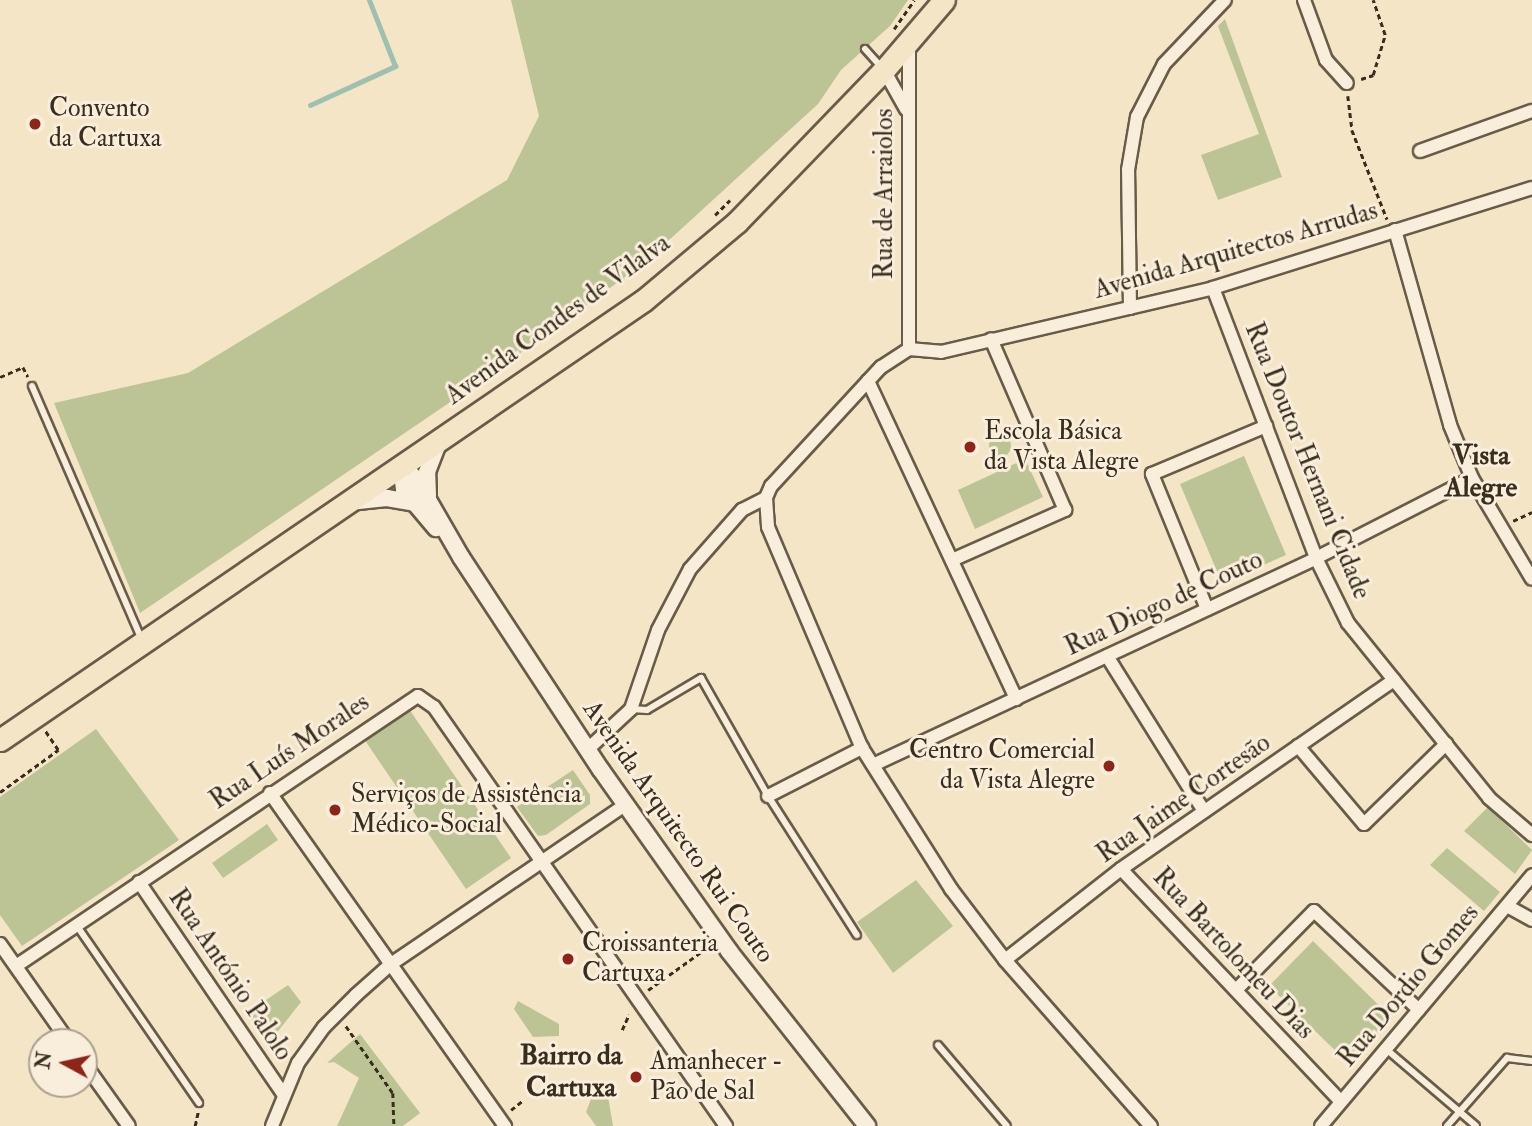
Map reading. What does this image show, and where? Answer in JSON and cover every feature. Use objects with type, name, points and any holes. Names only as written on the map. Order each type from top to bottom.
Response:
[{"type":"main road","name":"Avenida Condes de Vilalva","points":[[0,740],[644,300],[737,222],[884,70],[898,38],[944,0]]},
{"type":"street","points":[[1130,308],[1128,170],[1137,117],[1164,64],[1224,0]]},
{"type":"street","points":[[1304,0],[1326,60],[1347,83]]},
{"type":"street","name":"Rua de Arraiolos","points":[[898,38],[907,110],[909,349]]},
{"type":"street","points":[[884,70],[907,110]]},
{"type":"street","points":[[1420,151],[1532,111]]},
{"type":"street","name":"Avenida Arquitectos Arrudas","points":[[909,349],[941,352],[991,338],[1213,288],[1532,188]]},
{"type":"street","points":[[1395,230],[1450,425],[1472,478],[1532,579]]},
{"type":"street","name":"Rua Doutor Hernani Cidade","points":[[1213,288],[1316,558],[1348,623],[1489,798],[1532,835]]},
{"type":"street","points":[[951,560],[1065,510],[991,338]]},
{"type":"street","points":[[588,749],[631,709],[658,630],[690,569],[742,510],[765,498],[781,472],[868,381],[909,349]]},
{"type":"street","points":[[868,381],[1016,699]]},
{"type":"street","points":[[1207,609],[1152,474],[1266,426]]},
{"type":"street","points":[[346,502],[387,498],[421,501],[427,472],[440,438]]},
{"type":"street","name":"Avenida Arquitecto Rui Couto","points":[[401,465],[404,490],[421,501],[461,557],[588,749],[729,951],[867,1126]]},
{"type":"street","name":"Rua Diogo de Couto","points":[[873,765],[1316,558],[1472,478]]},
{"type":"street","points":[[765,498],[768,527],[862,748],[951,889],[1005,961],[1151,1126]]},
{"type":"street","points":[[1107,656],[1204,811]]},
{"type":"street","name":"Rua Jaime Cortesão","points":[[1005,961],[1121,869],[1394,680]]},
{"type":"street","name":"Rua Luís Morales","points":[[16,967],[270,793],[418,696],[430,702],[542,862]]},
{"type":"street","points":[[1298,746],[1364,824],[1446,744]]},
{"type":"street","points":[[768,796],[862,748]]},
{"type":"street","points":[[270,793],[506,1120]]},
{"type":"street","points":[[272,1126],[283,1094],[307,1048],[337,1013],[391,964],[626,804]]},
{"type":"street","points":[[542,862],[726,1126]]},
{"type":"street","name":"Rua Bartolomeu Dias","points":[[1121,869],[1341,1101]]},
{"type":"street","name":"Rua Dordio Gomes","points":[[1321,1126],[1532,875]]},
{"type":"street","name":"Rua António Palolo","points":[[139,882],[283,1094]]},
{"type":"street","points":[[1507,906],[1532,920]]},
{"type":"street","points":[[1236,990],[1314,911],[1419,1010]]},
{"type":"street","points":[[0,944],[59,1028]]},
{"type":"street","points":[[98,1083],[129,1126]]},
{"type":"lane","points":[[865,48],[884,70]]},
{"type":"lane","points":[[32,386],[144,643]]},
{"type":"lane","points":[[631,709],[647,710],[701,678],[768,796],[857,935]]},
{"type":"lane","points":[[76,925],[199,1103]]},
{"type":"lane","points":[[938,1045],[1007,1126]]},
{"type":"lane","points":[[1386,1049],[1476,1126]]},
{"type":"lane","points":[[1447,1126],[1507,1058],[1532,1061]]},
{"type":"path","points":[[898,38],[914,0]]},
{"type":"path","points":[[1373,0],[1385,36],[1373,75],[1347,83],[1352,130],[1382,213],[1395,230]]},
{"type":"path","points":[[711,218],[736,195]]},
{"type":"path","points":[[0,377],[23,367],[32,386]]},
{"type":"path","points":[[1501,528],[1532,512]]},
{"type":"path","points":[[0,792],[58,750],[41,726]]},
{"type":"path","points":[[622,1030],[637,998],[712,944]]},
{"type":"path","points":[[337,1013],[393,1093],[394,1126]]},
{"type":"path","points":[[506,1120],[522,1101]]},
{"type":"green space","points":[[511,0],[908,0],[890,26],[841,70],[818,104],[643,264],[493,373],[140,613],[54,403],[188,373],[507,180],[539,116]]},
{"type":"green space","points":[[1225,19],[1282,177],[1218,200],[1201,155],[1259,134],[1218,26]]},
{"type":"green space","points":[[1000,435],[1008,438],[1011,446],[1008,454],[1000,457],[992,454],[989,446],[992,438]]},
{"type":"green space","points":[[1244,456],[1286,555],[1222,583],[1180,484]]},
{"type":"green space","points":[[1025,459],[1043,497],[975,529],[958,490]]},
{"type":"green space","points":[[409,709],[511,858],[466,889],[364,739]]},
{"type":"green space","points":[[96,729],[179,840],[22,946],[0,915],[0,797]]},
{"type":"green space","points":[[573,770],[590,795],[590,804],[546,835],[538,836],[517,807]]},
{"type":"green space","points":[[1488,807],[1532,850],[1515,874],[1464,831]]},
{"type":"green space","points":[[267,824],[278,840],[223,878],[212,863]]},
{"type":"green space","points":[[1447,848],[1500,892],[1484,911],[1430,865]]},
{"type":"green space","points":[[916,880],[953,926],[893,973],[857,922]]},
{"type":"green space","points":[[1313,941],[1392,1018],[1350,1065],[1269,986]]},
{"type":"green space","points":[[288,985],[301,1002],[268,1044],[247,1013]]},
{"type":"green space","points":[[518,1001],[559,1024],[559,1036],[533,1037],[514,1009]]},
{"type":"green space","points":[[360,1034],[420,1113],[403,1126],[337,1126],[359,1078],[334,1062],[327,1063]]},
{"type":"green space","points":[[595,1089],[607,1091],[613,1126],[596,1126],[586,1112]]},
{"type":"waterway","points":[[310,105],[395,66],[369,0]]},
{"type":"place","name":"Convento da Cartuxa","points":[[35,124]]},
{"type":"place","name":"Escola Básica da Vista Alegre","points":[[970,447]]},
{"type":"place","name":"Centro Comercial da Vista Alegre","points":[[1109,766]]},
{"type":"place","name":"Serviços de Assistência Médico-Social","points":[[335,810]]},
{"type":"place","name":"Croissanteria Cartuxa","points":[[568,959]]},
{"type":"place","name":"Amanhecer - Pão de Sal","points":[[636,1077]]},
{"type":"district","name":"Vista Alegre","points":[[1481,472]]},
{"type":"district","name":"Bairro da Cartuxa","points":[[571,1072]]}]
